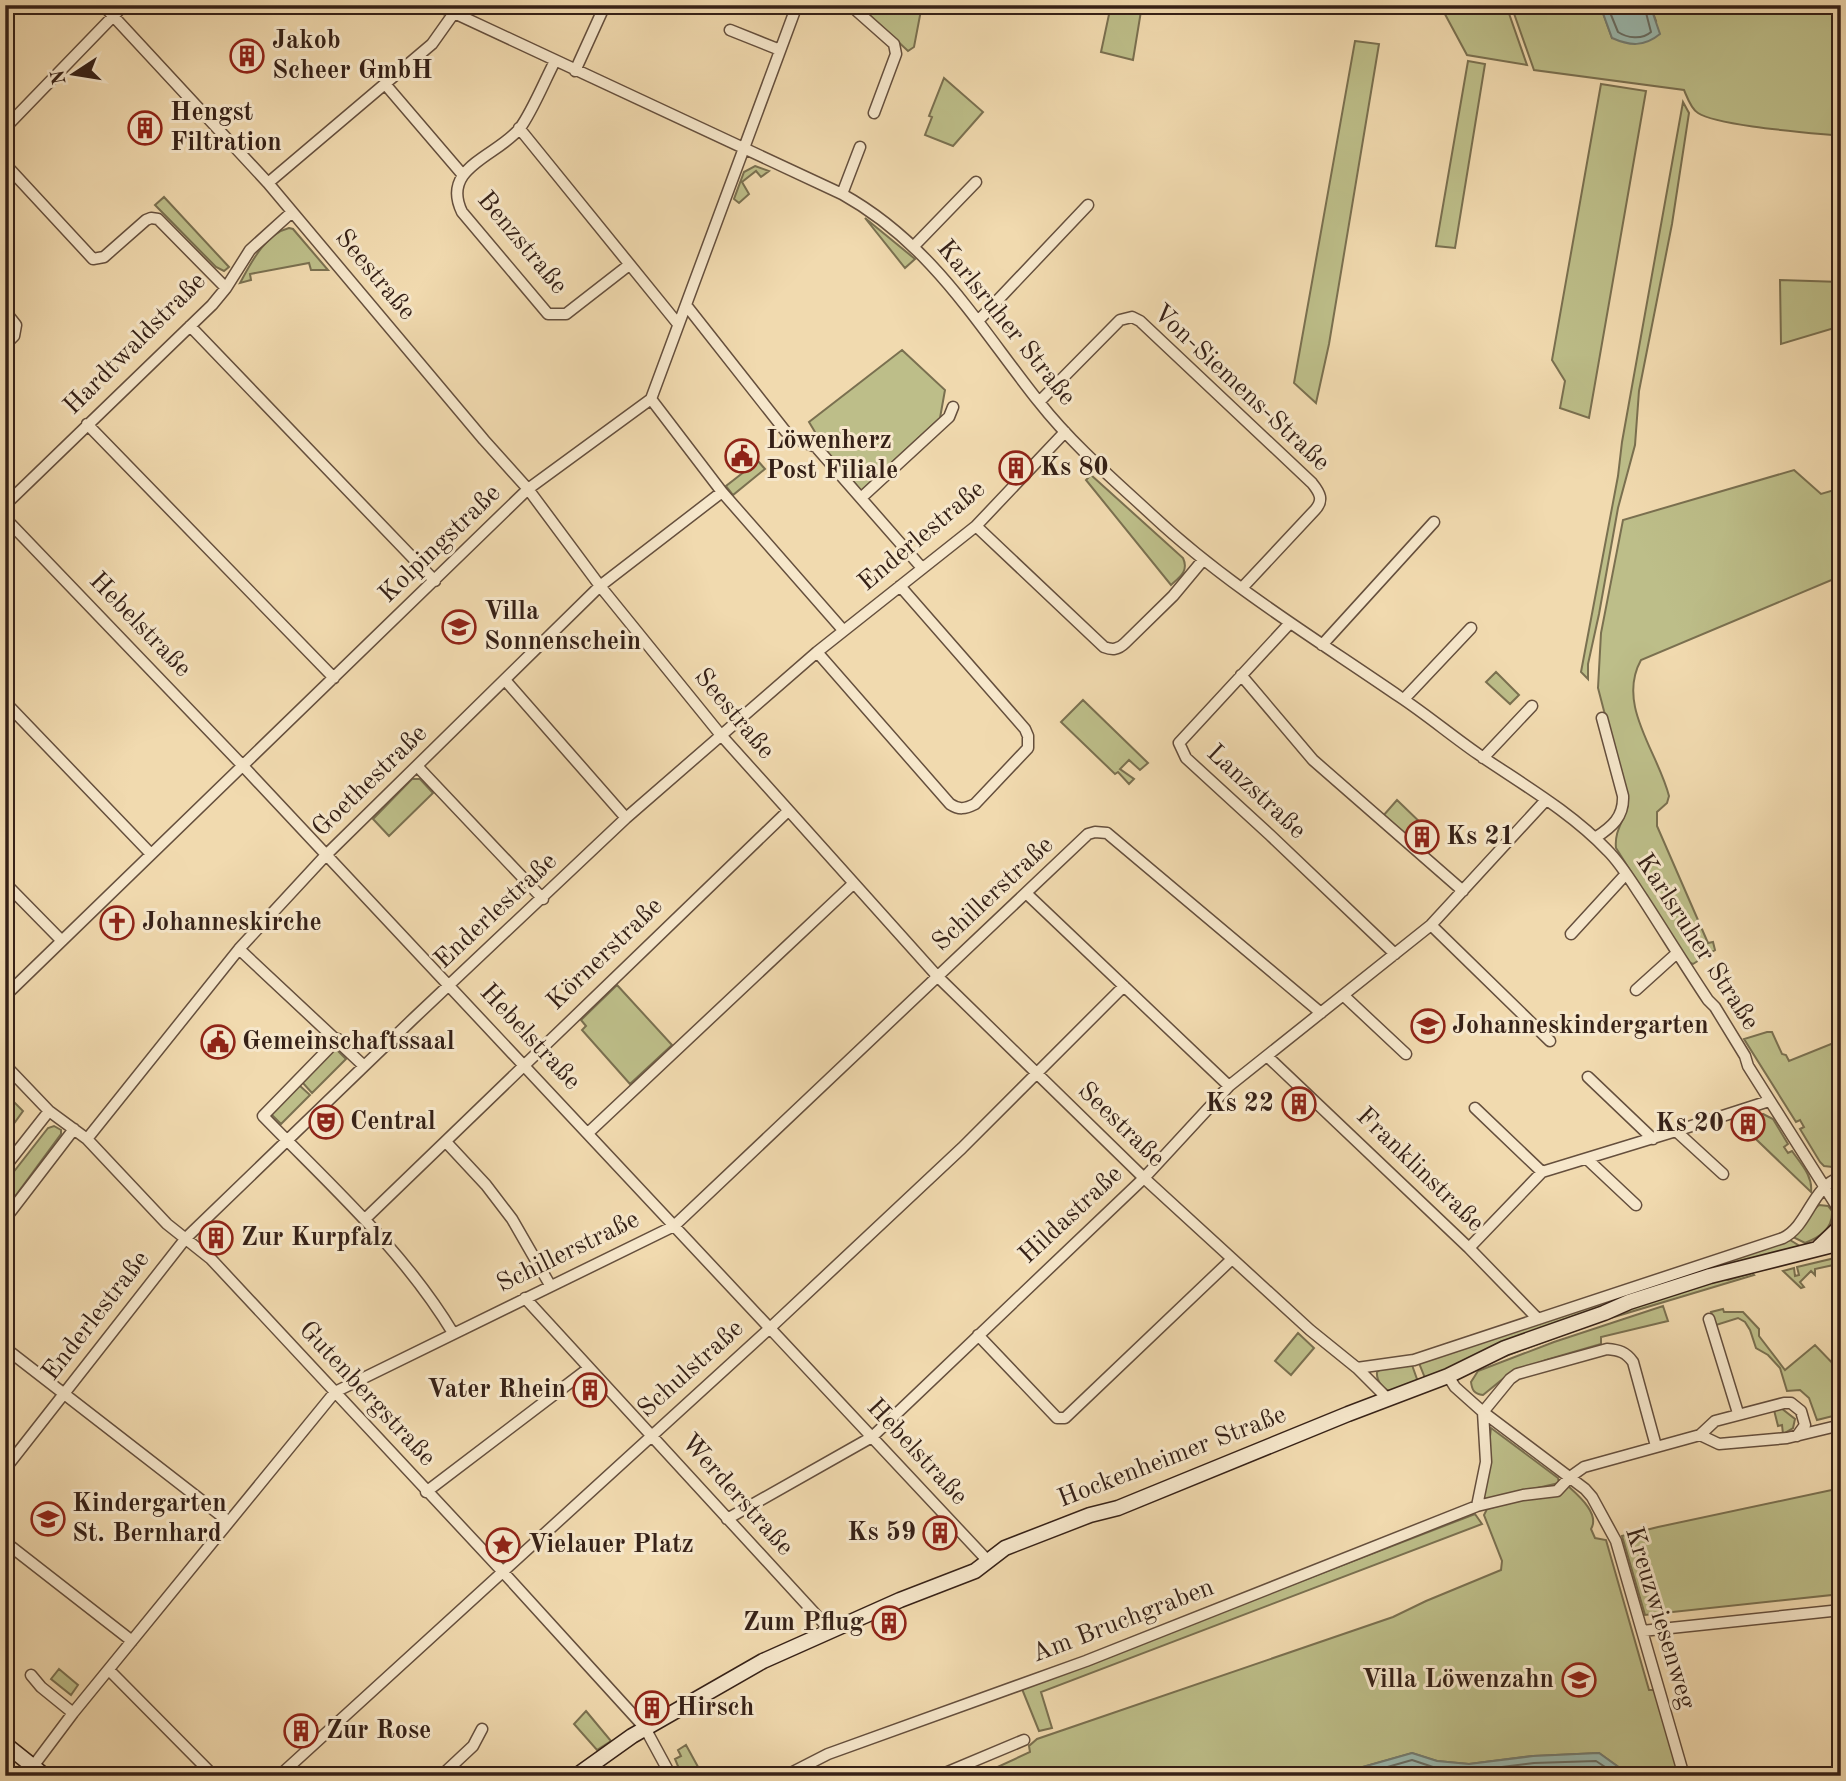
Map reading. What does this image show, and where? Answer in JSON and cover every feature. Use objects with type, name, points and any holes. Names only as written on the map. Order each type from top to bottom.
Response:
[{"type":"street","name":"Seestraße","points":[[103,5],[268,183],[528,489],[600,586],[720,734],[938,977],[1144,1178],[1317,1337],[1357,1367],[1387,1398]]},
{"type":"street","points":[[5,128],[124,5]]},
{"type":"street","name":"Karlsruher Straße","points":[[437,5],[842,194],[867,209],[914,246],[940,273],[1065,432],[1159,522],[1203,560],[1290,623],[1404,699],[1595,838],[1626,874],[1720,1015],[1769,1101],[1841,1213]]},
{"type":"street","points":[[575,71],[605,5]]},
{"type":"street","points":[[796,5],[651,399],[722,492],[844,630]]},
{"type":"street","points":[[850,5],[894,44],[896,54],[874,113]]},
{"type":"street","points":[[268,183],[432,44],[454,13]]},
{"type":"street","points":[[730,30],[780,50]]},
{"type":"street","name":"Benzstraße","points":[[555,61],[519,128],[462,174],[456,193],[462,212],[548,314],[566,314],[629,265]]},
{"type":"street","points":[[385,84],[462,174]]},
{"type":"street","points":[[519,128],[678,324]]},
{"type":"street","points":[[842,194],[860,147]]},
{"type":"street","points":[[5,164],[93,259],[104,257],[146,220],[158,219],[226,288]]},
{"type":"street","points":[[914,246],[976,182]]},
{"type":"street","points":[[978,321],[1088,205]]},
{"type":"street","name":"Hardtwaldstraße","points":[[5,505],[190,326],[226,288],[250,250],[292,212]]},
{"type":"street","points":[[686,305],[786,432]]},
{"type":"street","points":[[5,311],[16,325],[14,336],[5,345]]},
{"type":"street","name":"Von-Siemens-Straße","points":[[1039,402],[1120,320],[1132,317],[1140,320],[1312,483],[1320,494],[1321,500],[1315,510],[1242,587]]},
{"type":"street","points":[[190,326],[435,581]]},
{"type":"street","name":"Kolpingstraße","points":[[5,996],[528,489],[651,399]]},
{"type":"street","points":[[861,498],[949,417],[953,407]]},
{"type":"street","points":[[87,424],[334,678]]},
{"type":"street","name":"Enderlestraße","points":[[5,1469],[186,1238],[626,818],[817,652],[976,526],[1065,432]]},
{"type":"street","points":[[803,442],[816,447],[922,568]]},
{"type":"street","name":"Goethestraße","points":[[87,1139],[239,949],[326,855],[600,586],[722,492]]},
{"type":"street","name":"Hebelstraße","points":[[5,519],[450,985],[988,1561]]},
{"type":"street","points":[[1322,645],[1434,522]]},
{"type":"street","points":[[976,526],[1104,647],[1110,649],[1116,649],[1125,643],[1173,596],[1203,560]]},
{"type":"street","points":[[817,652],[950,804],[957,808],[966,808],[975,804],[1028,748],[1028,736],[1025,729],[900,586]]},
{"type":"street","name":"Lanzstraße","points":[[1290,623],[1180,743],[1186,758],[1395,954]]},
{"type":"street","points":[[1404,699],[1471,628]]},
{"type":"street","points":[[1241,675],[1287,733],[1328,776],[1463,891]]},
{"type":"street","points":[[505,680],[626,818]]},
{"type":"street","points":[[5,702],[151,854]]},
{"type":"street","points":[[1483,758],[1532,706]]},
{"type":"street","points":[[1595,838],[1619,818],[1623,805],[1623,796],[1602,718]]},
{"type":"street","points":[[418,766],[543,899]]},
{"type":"street","name":"Hildastraße","points":[[727,1519],[872,1437],[1144,1178],[1229,1086],[1431,925],[1546,800]]},
{"type":"street","name":"Körnerstraße","points":[[365,1219],[788,811]]},
{"type":"street","name":"Schillerstraße","points":[[34,1765],[73,1713],[335,1392],[674,1226],[1088,834],[1107,833],[1321,1013]]},
{"type":"street","points":[[1571,934],[1626,874]]},
{"type":"street","points":[[5,883],[61,940]]},
{"type":"street","points":[[588,1133],[853,884]]},
{"type":"street","points":[[1027,894],[1229,1086]]},
{"type":"street","points":[[1431,925],[1550,1041]]},
{"type":"street","points":[[239,949],[364,1066]]},
{"type":"street","points":[[1636,990],[1677,953]]},
{"type":"street","name":"Schulstraße","points":[[279,1776],[770,1328],[1037,1075],[1124,986]]},
{"type":"street","points":[[1343,995],[1406,1054]]},
{"type":"street","points":[[338,1039],[263,1116],[365,1219],[417,1281],[453,1333]]},
{"type":"street","name":"Franklinstraße","points":[[1268,1057],[1469,1248],[1538,1319]]},
{"type":"street","name":"Gutenbergstraße","points":[[5,1065],[49,1111],[87,1139],[167,1224],[211,1259],[645,1728],[671,1776]]},
{"type":"street","points":[[1588,1077],[1653,1139]]},
{"type":"street","points":[[1469,1248],[1542,1172],[1769,1101]]},
{"type":"street","points":[[1475,1108],[1542,1172]]},
{"type":"street","points":[[5,1167],[49,1111]]},
{"type":"street","points":[[5,1219],[75,1129]]},
{"type":"street","points":[[1676,1132],[1723,1174]]},
{"type":"street","points":[[446,1142],[486,1185],[512,1219],[551,1285]]},
{"type":"street","points":[[1587,1159],[1636,1205]]},
{"type":"street","points":[[1357,1367],[1414,1360],[1786,1236],[1827,1188],[1841,1177]]},
{"type":"street","name":"Karlsruher Straße","points":[[1827,1188],[1841,1200]]},
{"type":"street","name":"Hockenheimer Straße","points":[[1815,1250],[1841,1226]]},
{"type":"street","name":"Hockenheimer Straße","points":[[576,1776],[645,1728],[763,1661],[830,1630],[975,1571],[1004,1548],[1090,1515],[1118,1508],[1387,1398],[1448,1376],[1505,1348],[1604,1313],[1629,1301],[1710,1276],[1841,1243]]},
{"type":"street","points":[[978,1335],[1057,1418],[1065,1418],[1232,1259]]},
{"type":"street","name":"Werderstraße","points":[[525,1298],[830,1630]]},
{"type":"street","points":[[1709,1319],[1738,1413]]},
{"type":"street","points":[[5,1348],[228,1521]]},
{"type":"street","points":[[1477,1506],[1486,1462],[1483,1412],[1517,1374],[1607,1349],[1627,1354],[1633,1362],[1656,1446]]},
{"type":"street","points":[[426,1492],[589,1368]]},
{"type":"street","name":"Kreuzwiesenweg","points":[[1448,1376],[1455,1387],[1483,1412],[1570,1477],[1592,1497],[1613,1534],[1684,1776]]},
{"type":"street","points":[[1797,1436],[1805,1425],[1801,1410],[1791,1403],[1738,1413],[1715,1421],[1700,1435],[1719,1444],[1797,1436],[1841,1425]]},
{"type":"street","name":"Am Bruchgraben","points":[[785,1776],[828,1754],[1086,1661],[1477,1506],[1557,1491],[1584,1467],[1700,1435]]},
{"type":"street","points":[[5,1542],[132,1641]]},
{"type":"street","points":[[1642,1631],[1841,1610]]},
{"type":"street","points":[[109,1670],[214,1776]]},
{"type":"street","points":[[31,1675],[41,1687],[73,1713]]},
{"type":"street","points":[[441,1776],[473,1746],[482,1729]]},
{"type":"street","points":[[938,1776],[1024,1740]]},
{"type":"street","points":[[5,1744],[45,1776]]},
{"type":"green space","points":[[859,5],[922,5],[914,47],[908,51]]},
{"type":"green space","points":[[1111,5],[1142,5],[1133,60],[1101,52]]},
{"type":"green space","points":[[1440,5],[1506,5],[1527,65],[1467,55]]},
{"type":"green space","points":[[1511,5],[1600,5],[1612,38],[1656,21],[1650,5],[1841,5],[1841,136],[1766,128],[1708,118],[1693,109],[1684,90],[1534,70]]},
{"type":"green space","points":[[1355,41],[1379,44],[1329,344],[1316,403],[1294,383]]},
{"type":"green space","points":[[1468,61],[1485,64],[1455,248],[1436,246]]},
{"type":"green space","points":[[944,78],[983,112],[953,146],[925,135],[932,117],[929,116]]},
{"type":"green space","points":[[1601,84],[1646,91],[1589,418],[1560,408],[1565,381],[1552,360]]},
{"type":"green space","points":[[1683,102],[1689,113],[1672,224],[1639,391],[1635,445],[1618,508],[1588,664],[1588,679],[1581,672]]},
{"type":"green space","points":[[755,166],[769,171],[761,177],[756,171],[742,182],[749,194],[739,203],[734,199],[744,172]]},
{"type":"green space","points":[[164,197],[229,267],[224,271],[216,267],[155,205]]},
{"type":"green space","points":[[865,218],[915,259],[905,268]]},
{"type":"green space","points":[[293,229],[328,270],[311,270],[309,263],[250,274],[251,280],[240,283],[266,243],[280,231]]},
{"type":"green space","points":[[1780,280],[1841,282],[1841,326],[1781,344]]},
{"type":"green space","points":[[902,350],[945,390],[940,418],[861,491],[842,463],[839,465],[827,452],[809,422]]},
{"type":"green space","points":[[758,461],[765,469],[733,495],[726,486]]},
{"type":"green space","points":[[1794,470],[1821,494],[1841,488],[1841,576],[1641,660],[1635,677],[1633,694],[1636,711],[1669,796],[1667,803],[1657,812],[1657,826],[1708,943],[1713,942],[1715,950],[1693,964],[1688,962],[1616,848],[1617,836],[1628,803],[1598,688],[1601,633],[1623,520]]},
{"type":"green space","points":[[1091,475],[1183,558],[1184,570],[1171,585],[1086,480]]},
{"type":"green space","points":[[1496,672],[1519,695],[1510,704],[1486,682]]},
{"type":"green space","points":[[1083,700],[1148,763],[1140,770],[1129,760],[1120,769],[1134,779],[1129,784],[1061,722]]},
{"type":"green space","points":[[412,779],[420,779],[433,793],[389,836],[373,819]]},
{"type":"green space","points":[[1397,800],[1426,828],[1413,843],[1383,816]]},
{"type":"green space","points":[[617,985],[672,1045],[630,1084],[582,1030],[586,1026],[581,1020]]},
{"type":"green space","points":[[1772,1032],[1782,1054],[1786,1055],[1789,1061],[1841,1040],[1841,1168],[1824,1166],[1820,1162],[1800,1129],[1804,1127],[1800,1120],[1796,1122],[1744,1039]]},
{"type":"green space","points":[[334,1047],[346,1059],[312,1093],[302,1082]]},
{"type":"green space","points":[[299,1085],[310,1095],[281,1124],[271,1114]]},
{"type":"green space","points":[[5,1093],[23,1111],[5,1136]]},
{"type":"green space","points":[[1763,1114],[1773,1119],[1788,1144],[1784,1147],[1788,1153],[1792,1151],[1806,1170],[1811,1192],[1737,1121],[1744,1119],[1745,1126],[1751,1125],[1749,1116]]},
{"type":"green space","points":[[54,1126],[61,1130],[61,1134],[5,1210],[5,1183],[48,1128]]},
{"type":"green space","points":[[1819,1205],[1828,1206],[1832,1211],[1828,1227],[1805,1243],[1793,1237],[1811,1213]]},
{"type":"green space","points":[[1790,1240],[1803,1248],[1477,1357],[1425,1378],[1419,1363]]},
{"type":"green space","points":[[1835,1258],[1838,1264],[1815,1269],[1815,1275],[1811,1271],[1800,1282],[1804,1287],[1801,1288],[1783,1271],[1794,1268],[1795,1276],[1799,1275],[1797,1267]]},
{"type":"green space","points":[[1752,1273],[1754,1275],[1604,1320],[1492,1361],[1628,1309]]},
{"type":"green space","points":[[1663,1306],[1668,1321],[1601,1337],[1601,1344],[1509,1374],[1483,1395],[1477,1394],[1473,1389],[1471,1382],[1478,1371],[1554,1342]]},
{"type":"green space","points":[[1723,1309],[1724,1312],[1743,1312],[1759,1329],[1759,1336],[1785,1370],[1815,1345],[1841,1372],[1841,1414],[1817,1420],[1809,1398],[1800,1390],[1787,1391],[1780,1368],[1768,1355],[1756,1348],[1745,1322],[1738,1318],[1716,1325],[1711,1312]]},
{"type":"green space","points":[[1298,1333],[1314,1348],[1291,1375],[1275,1361]]},
{"type":"green space","points":[[1412,1365],[1418,1382],[1392,1392],[1379,1382],[1377,1372],[1381,1369]]},
{"type":"green space","points":[[1781,1408],[1795,1419],[1793,1428],[1783,1434],[1782,1425],[1778,1426],[1774,1410]]},
{"type":"green space","points":[[1491,1428],[1558,1478],[1559,1483],[1485,1500],[1483,1495]]},
{"type":"green space","points":[[1568,1486],[1591,1511],[1591,1529],[1595,1538],[1606,1540],[1649,1690],[1657,1690],[1681,1776],[1631,1776],[1599,1753],[1533,1756],[1469,1764],[1437,1761],[1412,1753],[1331,1776],[978,1776],[1030,1752],[1029,1746],[1037,1739],[1393,1617],[1501,1570],[1502,1561],[1484,1515],[1487,1509]]},
{"type":"green space","points":[[1841,1488],[1841,1594],[1645,1615],[1622,1536]]},
{"type":"green space","points":[[1475,1514],[1482,1524],[1041,1692],[1052,1728],[1039,1731],[1022,1689]]},
{"type":"green space","points":[[59,1669],[78,1685],[71,1695],[51,1679]]},
{"type":"green space","points":[[586,1711],[611,1741],[597,1750],[574,1724]]},
{"type":"green space","points":[[686,1745],[703,1776],[682,1776],[675,1759],[681,1756],[678,1750]]},
{"type":"water","points":[[1600,5],[1650,5],[1660,34],[1637,44],[1612,38]]},
{"type":"water","points":[[1412,1753],[1437,1761],[1469,1764],[1533,1756],[1599,1753],[1631,1776],[1331,1776]]},
{"type":"place","name":"Jakob Scheer GmbH","points":[[247,56]]},
{"type":"place","name":"Hengst Filtration","points":[[145,128]]},
{"type":"place","name":"Löwenherz Post Filiale","points":[[742,456]]},
{"type":"place","name":"Ks 80","points":[[1016,468]]},
{"type":"place","name":"Villa Sonnenschein","points":[[459,627]]},
{"type":"place","name":"Ks 21","points":[[1422,837]]},
{"type":"place","name":"Johanneskirche","points":[[117,923]]},
{"type":"place","name":"Johanneskindergarten","points":[[1428,1026]]},
{"type":"place","name":"Gemeinschaftssaal","points":[[218,1042]]},
{"type":"place","name":"Ks 22","points":[[1299,1104]]},
{"type":"place","name":"Central","points":[[326,1122]]},
{"type":"place","name":"Ks 20","points":[[1748,1124]]},
{"type":"place","name":"Zur Kurpfalz","points":[[216,1238]]},
{"type":"place","name":"Vater Rhein","points":[[590,1390]]},
{"type":"place","name":"Kindergarten St. Bernhard","points":[[48,1519]]},
{"type":"place","name":"Ks 59","points":[[940,1533]]},
{"type":"place","name":"Vielauer Platz","points":[[503,1545]]},
{"type":"place","name":"Zum Pflug","points":[[889,1623]]},
{"type":"place","name":"Villa Löwenzahn","points":[[1579,1680]]},
{"type":"place","name":"Hirsch","points":[[652,1708]]},
{"type":"place","name":"Zur Rose","points":[[301,1731]]}]
